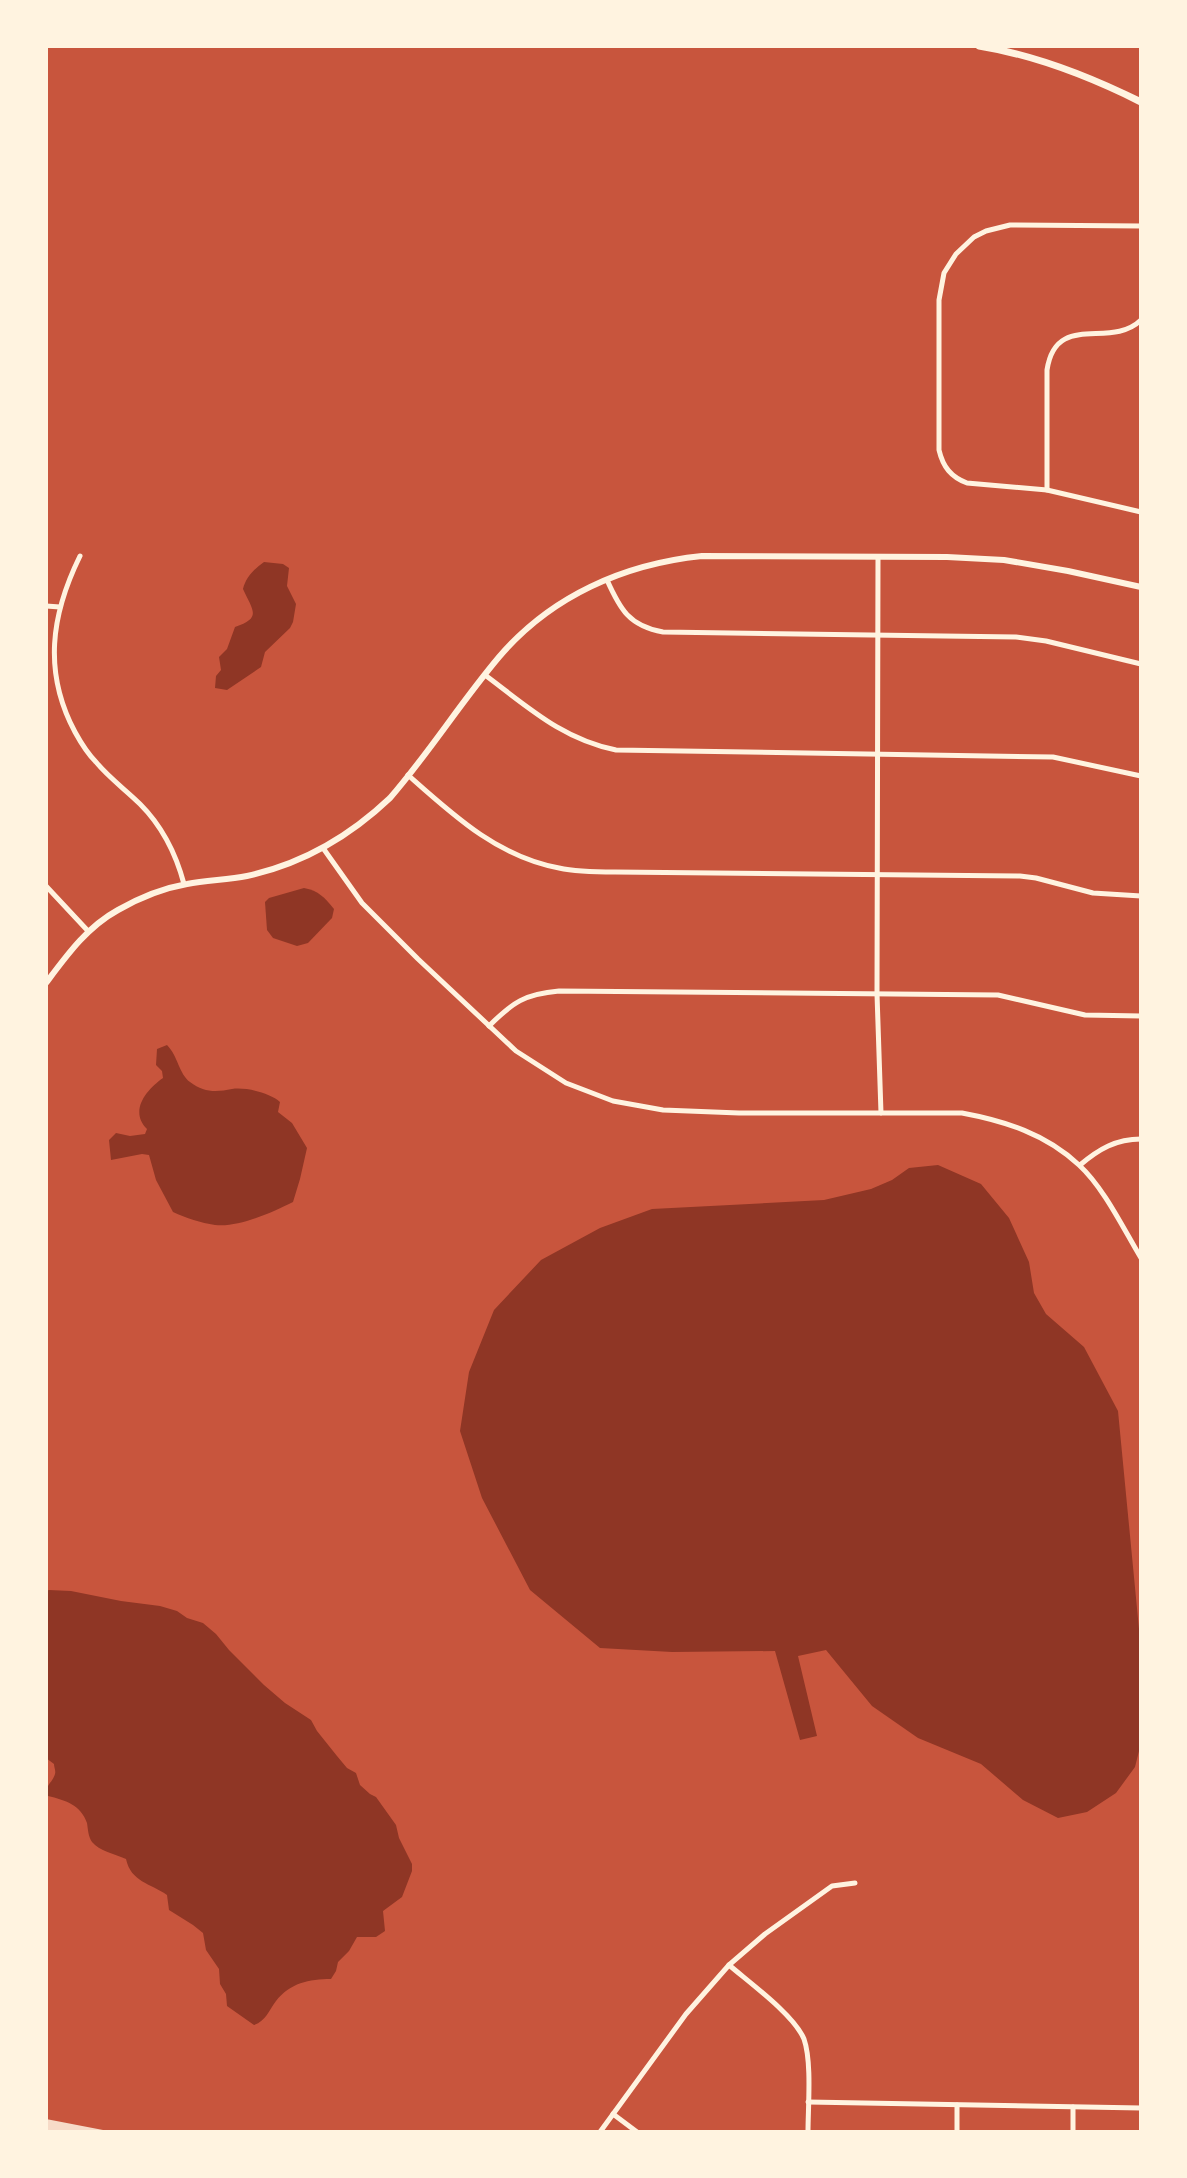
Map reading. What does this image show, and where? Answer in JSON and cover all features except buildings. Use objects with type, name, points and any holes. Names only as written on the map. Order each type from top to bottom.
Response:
[{"type":"main road","points":[[979,46],[1071,72],[1141,102]]},
{"type":"street","points":[[1141,226],[1010,225],[986,231],[956,254],[944,273],[939,300],[939,450],[941,460],[951,474],[967,483],[1047,490],[1141,512]]},
{"type":"street","points":[[1047,490],[1047,370],[1051,354],[1071,336],[1119,333],[1141,320]]},
{"type":"street","points":[[80,556],[60,607],[54,644],[62,702],[89,755],[139,803],[165,836],[178,862],[184,884]]},
{"type":"street","points":[[46,983],[88,931],[119,909],[184,884],[270,871],[339,839],[377,810],[408,775],[517,638],[579,592],[606,579],[654,563],[702,556],[878,557],[1004,560],[1141,587]]},
{"type":"street","points":[[878,557],[877,994],[881,1113]]},
{"type":"street","points":[[606,579],[617,604],[633,621],[663,632],[1031,638],[1141,664]]},
{"type":"street","points":[[46,606],[60,607]]},
{"type":"street","points":[[485,675],[554,726],[601,747],[636,752],[1053,757],[1141,776]]},
{"type":"street","points":[[408,775],[477,833],[519,857],[559,868],[602,872],[1020,876],[1093,893],[1141,896]]},
{"type":"street","points":[[323,848],[362,903],[489,1026],[516,1051],[566,1083],[613,1101],[687,1112],[962,1113],[997,1119],[1030,1131],[1080,1165],[1101,1192],[1141,1258]]},
{"type":"street","points":[[46,886],[88,931]]},
{"type":"street","points":[[489,1026],[519,1000],[544,993],[592,991],[998,995],[1085,1015],[1141,1016]]},
{"type":"street","points":[[1080,1165],[1105,1146],[1126,1139],[1141,1139]]},
{"type":"street","points":[[600,2132],[686,2014],[729,1965],[765,1934],[832,1886],[855,1883]]},
{"type":"street","points":[[729,1965],[799,2030],[806,2048],[808,2132]]},
{"type":"street","points":[[808,2102],[1141,2108]]},
{"type":"street","points":[[957,2105],[957,2132]]},
{"type":"street","points":[[1073,2107],[1073,2132]]},
{"type":"street","points":[[613,2114],[637,2132]]},
{"type":"shaded area","points":[[264,562],[283,564],[289,568],[287,586],[296,604],[293,622],[265,652],[261,667],[227,690],[215,688],[216,676],[221,670],[219,657],[227,649],[235,627],[252,617],[244,585]]},
{"type":"shaded area","points":[[304,888],[327,901],[334,909],[332,918],[308,943],[297,946],[273,938],[267,930],[265,902],[269,898]]},
{"type":"shaded area","points":[[167,1045],[186,1079],[195,1086],[211,1091],[251,1090],[280,1102],[278,1112],[292,1123],[307,1148],[293,1202],[245,1222],[224,1225],[204,1223],[173,1212],[156,1180],[149,1155],[111,1160],[109,1140],[116,1133],[130,1136],[145,1134],[147,1129],[142,1122],[140,1108],[151,1088],[163,1078],[162,1071],[156,1065],[157,1049]]},
{"type":"shaded area","points":[[938,1165],[981,1184],[1009,1218],[1029,1262],[1034,1293],[1046,1314],[1084,1347],[1118,1411],[1139,1629],[1141,1743],[1135,1767],[1116,1793],[1087,1812],[1058,1818],[1023,1800],[981,1764],[918,1738],[872,1706],[826,1650],[798,1656],[817,1736],[800,1740],[775,1651],[672,1652],[600,1648],[530,1590],[482,1498],[460,1431],[469,1372],[494,1310],[541,1260],[600,1228],[652,1209],[824,1200],[871,1189],[909,1168]]},
{"type":"shaded area","points":[[46,1591],[160,1606],[203,1623],[264,1685],[311,1720],[347,1768],[356,1773],[360,1785],[376,1797],[396,1825],[412,1871],[402,1897],[383,1911],[385,1931],[376,1937],[357,1937],[338,1962],[331,1979],[308,1981],[287,1990],[264,2018],[254,2025],[227,2006],[219,1969],[206,1950],[203,1933],[169,1910],[167,1895],[132,1873],[126,1859],[95,1845],[87,1823],[77,1808],[48,1796],[48,1787],[55,1772],[54,1764],[46,1758]]}]
